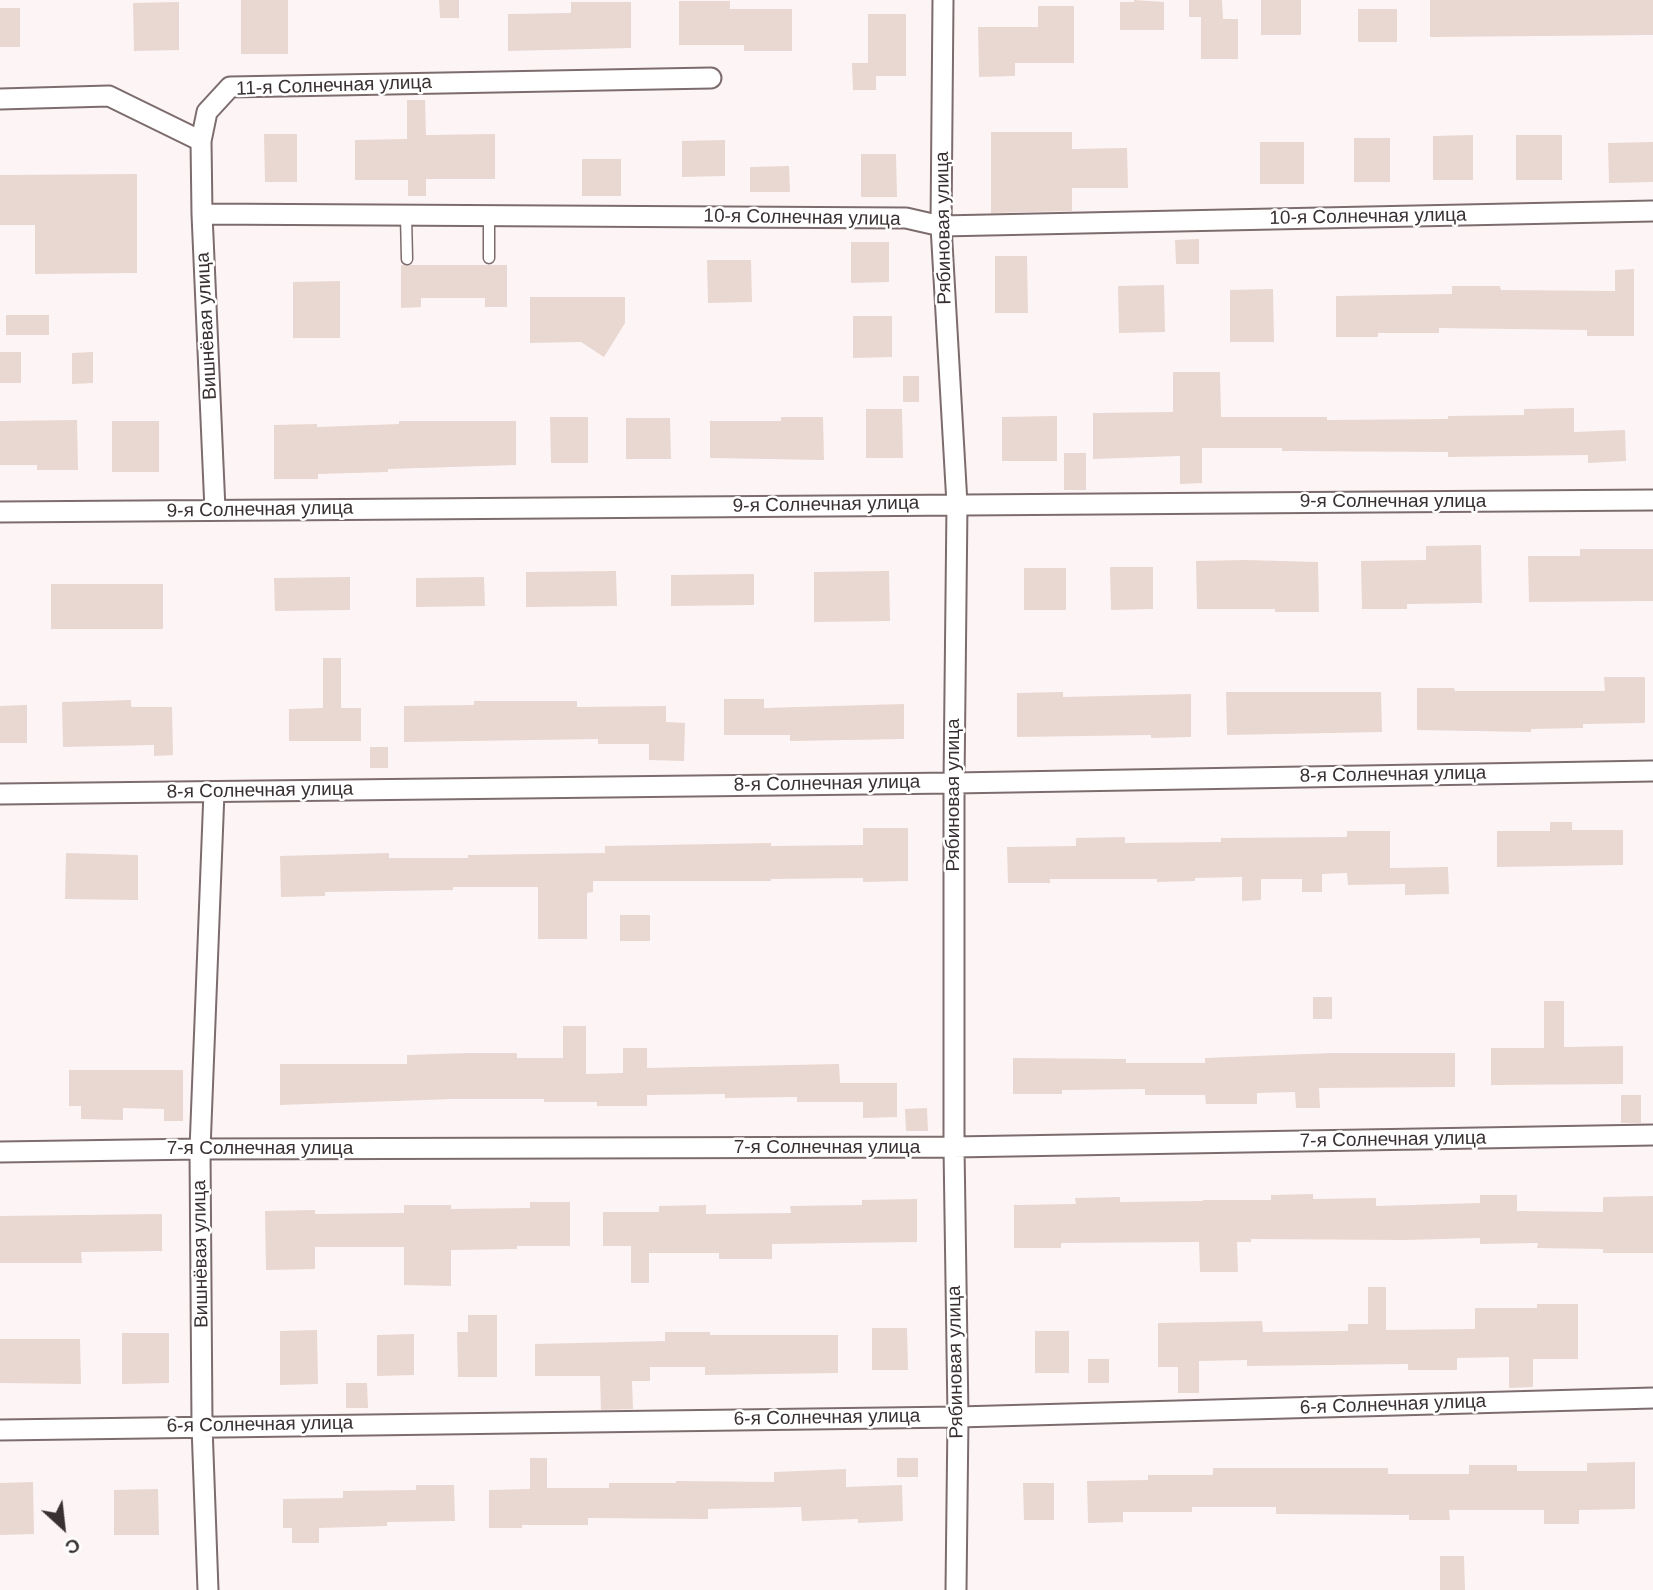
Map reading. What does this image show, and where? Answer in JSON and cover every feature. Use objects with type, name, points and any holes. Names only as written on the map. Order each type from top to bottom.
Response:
[{"type":"street","name":"Рябиновая улица","points":[[943,0],[941,226],[957,504],[954,783],[954,1147],[958,1417],[956,1590]]},
{"type":"street","name":"11-я Солнечная улица","points":[[201,141],[207,112],[230,87],[711,78]]},
{"type":"street","points":[[0,99],[109,96],[201,141]]},
{"type":"street","name":"Вишнёвая улица","points":[[201,141],[215,510]]},
{"type":"street","name":"10-я Солнечная улица","points":[[202,214],[906,218],[941,226],[1653,211]]},
{"type":"street","name":"9-я Солнечная улица","points":[[0,512],[1653,500]]},
{"type":"street","name":"8-я Солнечная улица","points":[[0,794],[954,783],[1653,771]]},
{"type":"street","name":"Вишнёвая улица","points":[[208,1590],[202,1426],[200,1149],[214,792]]},
{"type":"street","name":"7-я Солнечная улица","points":[[0,1152],[954,1147],[1653,1135]]},
{"type":"street","name":"6-я Солнечная улица","points":[[0,1430],[958,1417],[1653,1398]]},
{"type":"lane","points":[[407,215],[407,259]]},
{"type":"lane","points":[[489,216],[489,258]]},
{"type":"building","points":[[241,0],[288,0],[288,54],[241,54]]},
{"type":"building","points":[[439,0],[459,0],[459,18],[440,18]]},
{"type":"building","points":[[1189,0],[1222,0],[1223,19],[1238,19],[1238,59],[1201,59],[1201,17],[1189,17]]},
{"type":"building","points":[[1261,0],[1301,0],[1301,35],[1261,35]]},
{"type":"building","points":[[1430,0],[1653,0],[1653,35],[1430,37]]},
{"type":"building","points":[[679,1],[730,1],[730,9],[792,9],[792,51],[744,51],[744,45],[679,45]]},
{"type":"building","points":[[179,2],[179,50],[134,51],[133,3]]},
{"type":"building","points":[[571,2],[631,2],[631,48],[508,51],[508,14],[571,13]]},
{"type":"building","points":[[1120,2],[1164,2],[1164,30],[1120,30]]},
{"type":"building","points":[[1038,6],[1074,6],[1074,63],[1015,63],[1015,76],[979,77],[978,27],[1038,27]]},
{"type":"building","points":[[0,8],[20,8],[20,47],[0,47]]},
{"type":"building","points":[[1358,9],[1397,9],[1397,42],[1358,42]]},
{"type":"building","points":[[868,14],[906,14],[906,76],[876,76],[876,90],[853,90],[852,63],[868,63]]},
{"type":"building","points":[[407,100],[425,100],[426,135],[495,134],[495,179],[426,179],[426,196],[408,196],[408,180],[355,180],[355,140],[407,139]]},
{"type":"building","points":[[991,132],[1072,132],[1072,149],[1127,148],[1128,188],[1072,188],[1072,211],[991,213]]},
{"type":"building","points":[[264,134],[297,134],[297,182],[265,182]]},
{"type":"building","points":[[1473,135],[1473,180],[1433,180],[1433,136]]},
{"type":"building","points":[[1516,135],[1562,135],[1562,180],[1516,180]]},
{"type":"building","points":[[1354,138],[1390,138],[1390,182],[1354,182]]},
{"type":"building","points":[[725,140],[725,176],[682,177],[682,141]]},
{"type":"building","points":[[1260,142],[1304,142],[1304,184],[1260,184]]},
{"type":"building","points":[[1653,142],[1653,182],[1609,183],[1608,143]]},
{"type":"building","points":[[861,154],[896,154],[897,197],[861,197]]},
{"type":"building","points":[[582,159],[621,159],[621,196],[582,196]]},
{"type":"building","points":[[789,166],[790,192],[750,192],[750,167]]},
{"type":"building","points":[[137,174],[137,273],[35,274],[35,225],[0,225],[0,175]]},
{"type":"building","points":[[1199,239],[1199,264],[1176,264],[1175,240]]},
{"type":"building","points":[[851,242],[889,242],[889,282],[851,283]]},
{"type":"building","points":[[995,256],[1027,256],[1028,313],[995,313]]},
{"type":"building","points":[[707,260],[751,260],[752,302],[708,303]]},
{"type":"building","points":[[401,265],[507,265],[507,307],[485,307],[485,298],[421,298],[421,307],[401,308]]},
{"type":"building","points":[[1634,269],[1634,336],[1587,336],[1587,330],[1439,328],[1439,333],[1378,333],[1378,337],[1336,337],[1336,296],[1452,294],[1452,286],[1500,286],[1501,290],[1615,291],[1615,270]]},
{"type":"building","points":[[340,281],[340,338],[293,338],[293,282]]},
{"type":"building","points":[[1164,285],[1165,332],[1119,333],[1118,286]]},
{"type":"building","points":[[1273,289],[1274,342],[1230,342],[1230,290]]},
{"type":"building","points":[[530,297],[625,297],[625,323],[604,357],[581,342],[530,343]]},
{"type":"building","points":[[6,315],[49,315],[49,335],[6,335]]},
{"type":"building","points":[[853,316],[892,316],[892,357],[853,358]]},
{"type":"building","points":[[0,352],[21,352],[21,383],[0,383]]},
{"type":"building","points":[[93,352],[93,383],[72,384],[72,353]]},
{"type":"building","points":[[1173,372],[1220,372],[1221,417],[1448,419],[1448,416],[1524,415],[1524,409],[1574,408],[1574,432],[1625,430],[1626,461],[1588,463],[1588,455],[1448,457],[1448,452],[1202,448],[1202,483],[1180,484],[1180,456],[1093,459],[1093,413],[1173,412]]},
{"type":"building","points":[[903,376],[919,376],[919,402],[903,402]]},
{"type":"building","points":[[866,409],[902,409],[903,458],[866,458]]},
{"type":"building","points":[[1057,416],[1057,461],[1002,461],[1002,417]]},
{"type":"building","points":[[550,417],[588,417],[588,463],[551,463]]},
{"type":"building","points":[[781,417],[823,417],[824,460],[710,458],[710,421],[781,421]]},
{"type":"building","points":[[626,418],[670,418],[671,459],[626,459]]},
{"type":"building","points":[[77,420],[78,470],[37,470],[37,465],[0,465],[0,421]]},
{"type":"building","points":[[112,421],[159,421],[159,472],[112,472]]},
{"type":"building","points":[[399,421],[516,421],[516,465],[388,469],[388,472],[318,474],[318,479],[274,479],[274,425],[317,424],[317,427],[399,424]]},
{"type":"building","points":[[1064,453],[1086,453],[1086,490],[1064,490]]},
{"type":"building","points":[[1481,545],[1482,603],[1407,604],[1407,609],[1362,609],[1361,561],[1426,560],[1426,546]]},
{"type":"building","points":[[1580,549],[1653,549],[1653,601],[1529,602],[1528,556],[1580,556]]},
{"type":"building","points":[[1196,561],[1318,562],[1319,612],[1197,609]]},
{"type":"building","points":[[1110,567],[1153,567],[1153,609],[1111,610]]},
{"type":"building","points":[[1024,568],[1066,568],[1066,610],[1024,610]]},
{"type":"building","points":[[616,571],[617,606],[526,607],[526,572]]},
{"type":"building","points":[[889,571],[890,621],[814,622],[814,572]]},
{"type":"building","points":[[754,574],[754,605],[671,606],[671,575]]},
{"type":"building","points":[[350,577],[350,610],[275,611],[274,578]]},
{"type":"building","points":[[484,577],[485,606],[416,607],[416,578]]},
{"type":"building","points":[[51,584],[163,584],[163,629],[51,629]]},
{"type":"building","points":[[323,658],[341,658],[341,708],[361,708],[361,741],[289,741],[289,709],[323,708]]},
{"type":"building","points":[[1604,677],[1645,677],[1645,723],[1583,724],[1583,728],[1531,729],[1531,732],[1417,730],[1417,688],[1454,688],[1455,691],[1605,691]]},
{"type":"building","points":[[1063,692],[1063,697],[1191,694],[1191,737],[1017,737],[1017,693]]},
{"type":"building","points":[[1226,692],[1381,692],[1382,732],[1227,735]]},
{"type":"building","points":[[724,699],[764,699],[764,708],[904,704],[904,739],[790,741],[790,735],[724,735]]},
{"type":"building","points":[[131,700],[131,707],[172,707],[173,755],[154,756],[154,745],[63,747],[62,702]]},
{"type":"building","points":[[474,701],[577,701],[577,707],[666,706],[666,722],[685,723],[684,761],[649,760],[649,744],[598,744],[598,739],[404,742],[404,706],[474,705]]},
{"type":"building","points":[[27,705],[27,743],[0,743],[0,706]]},
{"type":"building","points":[[370,747],[388,747],[388,768],[370,768]]},
{"type":"building","points":[[1550,822],[1572,822],[1572,830],[1623,830],[1623,865],[1497,867],[1497,831],[1550,831]]},
{"type":"building","points":[[863,828],[908,828],[908,881],[863,882],[863,878],[593,881],[593,892],[587,893],[587,939],[538,939],[538,887],[453,887],[453,890],[325,892],[325,896],[281,897],[280,856],[389,853],[389,858],[468,858],[468,855],[605,853],[605,846],[771,843],[771,846],[863,845]]},
{"type":"building","points":[[1347,831],[1390,831],[1390,868],[1448,867],[1449,894],[1405,895],[1405,884],[1348,885],[1347,873],[1322,874],[1322,892],[1302,892],[1302,879],[1261,879],[1261,900],[1242,901],[1242,877],[1157,882],[1157,879],[1050,879],[1050,883],[1008,883],[1007,847],[1076,846],[1076,838],[1125,837],[1125,843],[1221,842],[1221,838],[1347,837]]},
{"type":"building","points":[[66,853],[138,855],[138,900],[65,899]]},
{"type":"building","points":[[620,915],[650,915],[650,941],[620,941]]},
{"type":"building","points":[[1313,997],[1332,997],[1332,1019],[1313,1019]]},
{"type":"building","points":[[1544,1001],[1564,1001],[1564,1047],[1623,1046],[1623,1084],[1491,1085],[1491,1048],[1544,1048]]},
{"type":"building","points":[[563,1026],[586,1026],[586,1074],[623,1073],[623,1048],[647,1048],[647,1068],[839,1064],[840,1083],[897,1083],[897,1117],[863,1118],[863,1102],[797,1102],[797,1097],[725,1098],[725,1094],[647,1095],[647,1106],[597,1106],[597,1102],[544,1102],[544,1099],[280,1105],[280,1064],[407,1064],[407,1055],[469,1053],[517,1053],[517,1058],[563,1058]]},
{"type":"building","points":[[1332,1053],[1455,1053],[1455,1087],[1319,1088],[1320,1108],[1296,1108],[1295,1092],[1257,1093],[1257,1104],[1206,1104],[1205,1095],[1145,1095],[1145,1089],[1062,1090],[1062,1094],[1013,1094],[1013,1058],[1205,1063],[1205,1058]]},
{"type":"building","points":[[69,1070],[183,1070],[183,1121],[164,1121],[164,1109],[123,1108],[123,1120],[81,1119],[81,1106],[69,1106]]},
{"type":"building","points":[[1621,1095],[1641,1095],[1641,1123],[1621,1123]]},
{"type":"building","points":[[927,1108],[928,1131],[906,1131],[905,1109]]},
{"type":"building","points":[[1313,1194],[1313,1199],[1376,1198],[1376,1206],[1480,1203],[1480,1195],[1517,1195],[1517,1211],[1603,1212],[1603,1197],[1653,1196],[1653,1253],[1603,1253],[1603,1249],[1537,1248],[1538,1243],[1480,1244],[1480,1238],[1251,1239],[1251,1242],[1237,1242],[1238,1272],[1200,1272],[1199,1242],[1061,1243],[1061,1248],[1014,1248],[1014,1205],[1076,1204],[1075,1198],[1120,1197],[1120,1202],[1271,1200],[1271,1195]]},
{"type":"building","points":[[917,1199],[917,1242],[772,1244],[772,1259],[719,1259],[719,1253],[649,1253],[649,1283],[631,1283],[631,1246],[603,1246],[603,1212],[659,1212],[659,1206],[706,1205],[706,1214],[791,1213],[790,1206],[862,1205],[862,1200]]},
{"type":"building","points":[[530,1202],[570,1202],[570,1246],[451,1250],[451,1286],[404,1285],[404,1247],[315,1247],[315,1269],[266,1270],[265,1211],[315,1210],[315,1214],[404,1213],[404,1205],[451,1205],[451,1209],[530,1208]]},
{"type":"building","points":[[162,1214],[162,1251],[81,1252],[82,1263],[0,1263],[0,1216]]},
{"type":"building","points":[[1368,1287],[1386,1287],[1386,1330],[1475,1329],[1475,1308],[1537,1308],[1537,1304],[1578,1304],[1578,1359],[1533,1359],[1533,1387],[1509,1388],[1509,1357],[1457,1358],[1457,1370],[1408,1370],[1408,1364],[1247,1366],[1247,1360],[1199,1361],[1199,1393],[1178,1393],[1178,1367],[1158,1367],[1158,1323],[1262,1321],[1263,1332],[1348,1331],[1348,1324],[1368,1324]]},
{"type":"building","points":[[468,1315],[497,1315],[497,1377],[458,1377],[457,1332],[468,1332]]},
{"type":"building","points":[[872,1328],[907,1328],[908,1370],[872,1370]]},
{"type":"building","points":[[317,1330],[318,1384],[280,1385],[280,1331]]},
{"type":"building","points":[[1035,1331],[1069,1331],[1069,1373],[1035,1373]]},
{"type":"building","points":[[665,1332],[710,1332],[710,1335],[838,1335],[838,1373],[705,1375],[705,1367],[650,1367],[650,1381],[632,1381],[633,1409],[601,1410],[600,1376],[535,1376],[535,1344],[665,1341]]},
{"type":"building","points":[[122,1333],[169,1333],[169,1383],[122,1384]]},
{"type":"building","points":[[414,1334],[414,1375],[377,1376],[377,1335]]},
{"type":"building","points":[[0,1339],[80,1339],[81,1384],[0,1383]]},
{"type":"building","points":[[1088,1359],[1109,1359],[1109,1383],[1088,1383]]},
{"type":"building","points":[[346,1383],[367,1383],[368,1408],[346,1408]]},
{"type":"building","points":[[530,1458],[547,1458],[547,1488],[609,1488],[609,1483],[676,1481],[774,1482],[774,1472],[846,1469],[846,1487],[902,1485],[903,1521],[802,1521],[801,1507],[708,1509],[708,1519],[588,1518],[588,1525],[489,1528],[489,1490],[530,1489]]},
{"type":"building","points":[[897,1458],[918,1458],[918,1477],[897,1477]]},
{"type":"building","points":[[1635,1462],[1635,1509],[1579,1510],[1579,1524],[1544,1524],[1544,1510],[1449,1510],[1450,1520],[1409,1520],[1409,1515],[1276,1514],[1276,1507],[1192,1507],[1192,1512],[1123,1512],[1123,1522],[1088,1523],[1087,1481],[1148,1480],[1148,1475],[1213,1475],[1213,1468],[1388,1468],[1388,1474],[1469,1474],[1469,1465],[1517,1465],[1517,1471],[1587,1471],[1587,1463]]},
{"type":"building","points":[[33,1482],[34,1534],[0,1535],[0,1483]]},
{"type":"building","points":[[1023,1483],[1054,1483],[1054,1520],[1024,1520]]},
{"type":"building","points":[[416,1485],[454,1485],[455,1521],[387,1522],[387,1526],[319,1528],[319,1543],[292,1543],[292,1528],[283,1528],[283,1499],[343,1498],[343,1491],[416,1490]]},
{"type":"building","points":[[158,1489],[159,1535],[114,1535],[114,1490]]},
{"type":"building","points":[[1440,1556],[1464,1556],[1465,1590],[1440,1590]]}]
